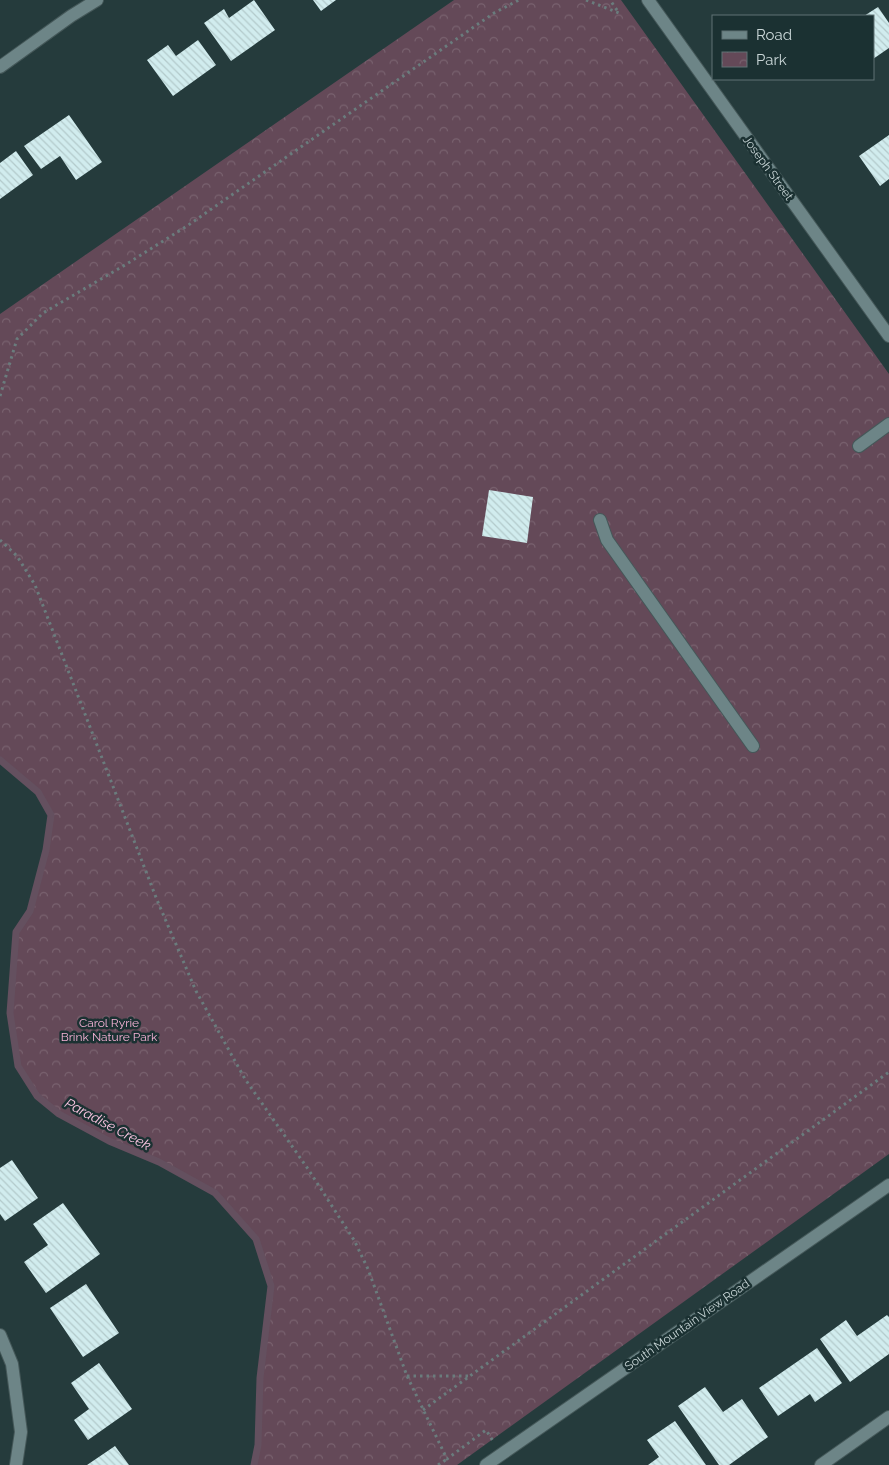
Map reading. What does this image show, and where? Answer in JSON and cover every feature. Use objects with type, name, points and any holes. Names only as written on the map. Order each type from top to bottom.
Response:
[{"type":"street","points":[[0,67],[71,16],[97,0]]},
{"type":"street","name":"Joseph Street","points":[[648,0],[889,336]]},
{"type":"street","points":[[859,446],[889,424]]},
{"type":"street","points":[[600,520],[607,540],[753,746]]},
{"type":"street","name":"South Mountain View Road","points":[[486,1465],[889,1185]]},
{"type":"street","points":[[0,1335],[12,1364],[21,1432],[16,1465]]},
{"type":"street","points":[[821,1465],[889,1417]]},
{"type":"path","points":[[0,396],[17,340],[44,313],[187,226],[494,13],[519,0]]},
{"type":"path","points":[[586,0],[619,13],[610,0]]},
{"type":"path","points":[[0,540],[17,556],[35,585],[157,900],[196,991],[245,1080],[308,1169],[354,1240],[368,1269],[407,1376],[447,1459]]},
{"type":"path","points":[[423,1410],[889,1072]]},
{"type":"path","points":[[407,1376],[471,1376]]},
{"type":"path","points":[[438,1465],[486,1430],[502,1454]]},
{"type":"green space","name":"Carol Ryrie Brink Nature Park","points":[[454,0],[621,0],[889,374],[889,1154],[457,1465],[254,1465],[258,1445],[260,1378],[271,1286],[256,1239],[215,1193],[159,1162],[109,1141],[59,1114],[37,1096],[18,1066],[10,1013],[16,932],[30,911],[46,850],[51,815],[38,792],[0,760],[0,314]]},
{"type":"building","points":[[254,0],[275,30],[231,61],[204,23],[224,9],[229,18]]},
{"type":"building","points":[[313,0],[336,0],[321,11]]},
{"type":"building","points":[[878,7],[889,23],[889,48],[874,58],[874,15],[866,15]]},
{"type":"building","points":[[198,40],[216,65],[173,96],[147,60],[168,45],[176,56]]},
{"type":"building","points":[[69,115],[102,162],[76,180],[60,156],[41,169],[24,146]]},
{"type":"building","points":[[889,135],[889,179],[880,186],[859,156]]},
{"type":"building","points":[[16,151],[33,175],[0,199],[0,163]]},
{"type":"building","points":[[489,490],[533,497],[527,543],[482,536]]},
{"type":"building","points":[[12,1160],[38,1198],[5,1221],[0,1214],[0,1168]]},
{"type":"building","points":[[63,1203],[100,1254],[46,1293],[24,1262],[48,1245],[33,1224]]},
{"type":"building","points":[[86,1284],[119,1333],[83,1357],[50,1308]]},
{"type":"building","points":[[887,1315],[889,1317],[889,1354],[850,1382],[820,1339],[846,1320],[857,1336]]},
{"type":"building","points":[[817,1348],[842,1383],[815,1402],[810,1394],[778,1416],[759,1388]]},
{"type":"building","points":[[99,1363],[132,1409],[88,1440],[74,1420],[89,1409],[71,1383]]},
{"type":"building","points":[[705,1387],[723,1412],[742,1399],[768,1437],[729,1465],[719,1465],[678,1406]]},
{"type":"building","points":[[675,1421],[706,1465],[648,1465],[659,1457],[647,1440]]},
{"type":"building","points":[[115,1446],[129,1465],[87,1465]]},
{"type":"waterway","name":"Paradise Creek","points":[[0,760],[38,792],[51,815],[46,850],[30,911],[16,932],[10,1013],[18,1066],[37,1096],[59,1114],[109,1141],[159,1162],[215,1193],[256,1239],[271,1286],[260,1378],[258,1445],[254,1465]]}]
